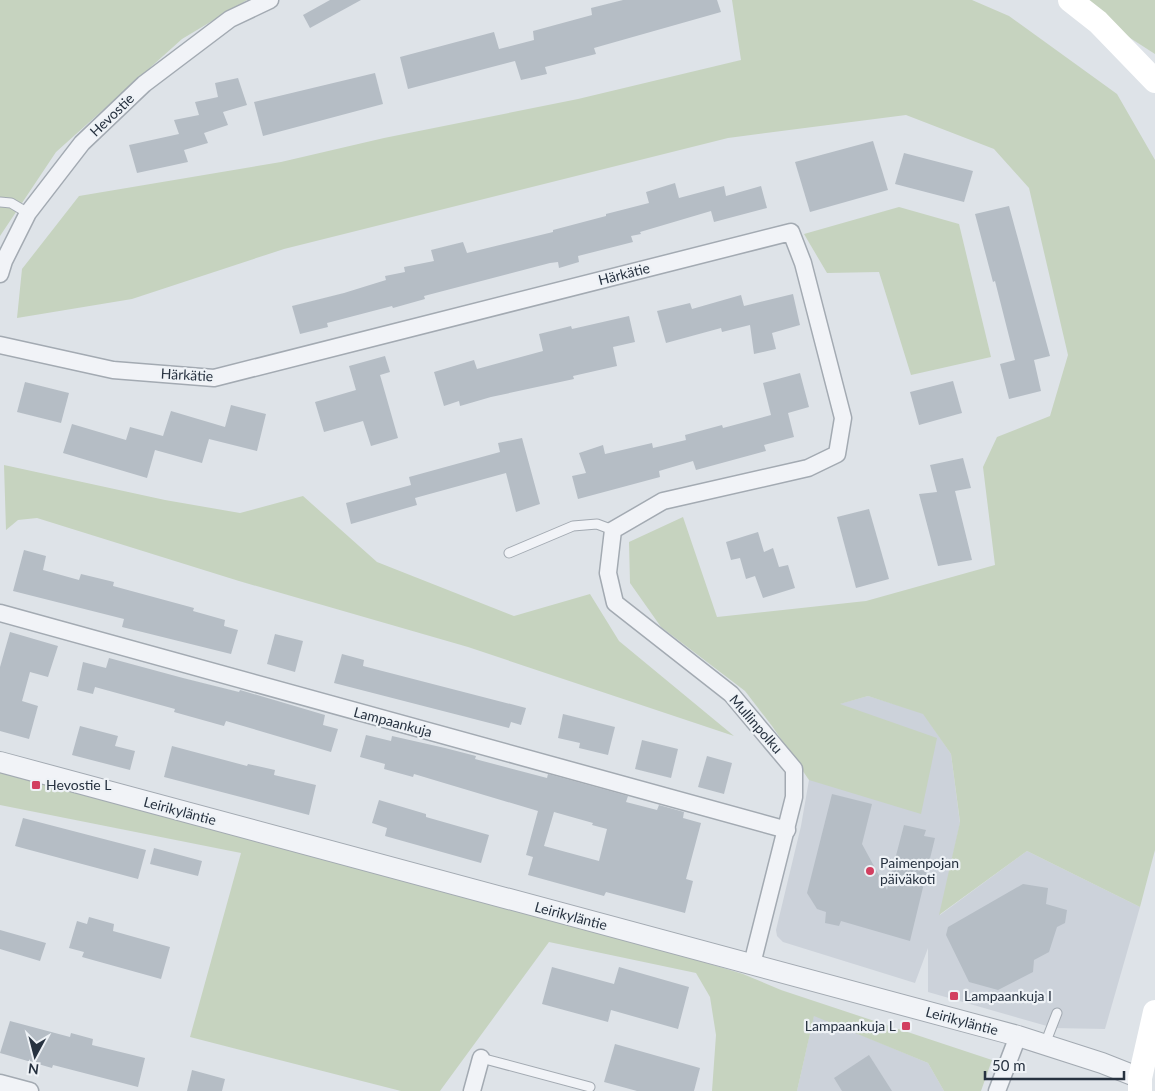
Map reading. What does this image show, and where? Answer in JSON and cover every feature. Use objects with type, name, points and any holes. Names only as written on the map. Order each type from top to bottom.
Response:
[{"type":"main road","points":[[1070,0],[1098,22],[1155,81]]},
{"type":"main road","points":[[1140,1084],[1155,1012]]},
{"type":"street","name":"Hevostie","points":[[0,274],[4,261],[28,213],[82,143],[144,84],[230,19],[270,0]]},
{"type":"street","name":"Härkätie","points":[[0,345],[113,370],[214,378],[791,232],[803,263],[843,418],[837,454],[808,468],[663,501],[613,530]]},
{"type":"street","name":"Mullinpolku","points":[[613,530],[608,573],[615,603],[732,694],[794,768],[794,796],[787,830],[752,964]]},
{"type":"street","name":"Lampaankuja","points":[[0,613],[787,830]]},
{"type":"street","name":"Leirikyläntie","points":[[0,762],[1018,1036],[1140,1084]]},
{"type":"street","points":[[998,1091],[1018,1036]]},
{"type":"street","points":[[472,1091],[481,1058]]},
{"type":"street","points":[[0,1083],[30,1091]]},
{"type":"lane","points":[[0,202],[11,203],[28,213]]},
{"type":"lane","points":[[509,553],[574,526],[597,524],[613,530]]},
{"type":"lane","points":[[1044,1045],[1057,1013]]},
{"type":"lane","points":[[481,1058],[590,1086]]},
{"type":"shaded area","points":[[868,696],[923,713],[951,754],[960,823],[940,915],[1027,851],[1140,907],[1105,1029],[1054,1028],[928,992],[928,948],[915,983],[783,942],[777,936],[776,930],[801,826],[809,780],[839,704]]},
{"type":"shaded area","points":[[814,1015],[928,1063],[944,1091],[797,1091]]},
{"type":"green space","points":[[0,0],[247,0],[182,39],[56,152],[0,236]]},
{"type":"green space","points":[[732,0],[972,0],[1009,16],[1117,94],[1155,160],[1155,850],[1140,907],[1027,851],[939,915],[960,822],[951,754],[923,714],[868,696],[840,704],[937,738],[921,814],[809,780],[745,691],[661,627],[630,583],[629,542],[683,517],[717,617],[866,601],[995,565],[983,467],[997,437],[1050,416],[1068,355],[1029,188],[994,149],[906,115],[728,138],[284,249],[132,299],[17,318],[22,269],[79,196],[281,162],[384,138],[578,99],[741,60]]},
{"type":"green space","points":[[1071,0],[1155,0],[1155,54]]},
{"type":"green space","points":[[899,207],[959,224],[991,357],[911,375],[879,272],[827,273],[804,234]]},
{"type":"green space","points":[[4,465],[165,500],[240,513],[303,496],[377,562],[514,616],[590,594],[619,641],[734,736],[468,647],[239,581],[37,518],[18,520],[6,530]]},
{"type":"green space","points":[[0,768],[644,944],[743,974],[781,990],[992,1060],[981,1091],[944,1091],[928,1063],[814,1016],[797,1091],[712,1091],[716,1035],[710,997],[696,973],[549,942],[440,1091],[401,1091],[190,1037],[241,853],[0,805]]},
{"type":"building","points":[[330,0],[361,0],[310,28],[303,15]]},
{"type":"building","points":[[623,0],[717,0],[721,12],[594,48],[596,54],[545,67],[547,74],[521,80],[515,61],[408,89],[400,57],[494,32],[499,49],[534,40],[533,31],[592,15],[591,8]]},
{"type":"building","points":[[375,73],[383,104],[263,136],[254,102]]},
{"type":"building","points":[[238,78],[247,105],[223,112],[228,125],[204,133],[208,143],[184,150],[188,162],[137,173],[129,145],[179,134],[174,120],[199,115],[195,102],[218,97],[215,83]]},
{"type":"building","points":[[873,141],[888,190],[810,212],[795,162]]},
{"type":"building","points":[[904,153],[973,171],[964,202],[895,184]]},
{"type":"building","points":[[675,183],[679,198],[724,186],[726,196],[761,186],[767,208],[714,222],[711,211],[640,232],[641,234],[631,236],[633,242],[578,256],[579,262],[559,268],[558,262],[550,263],[424,296],[425,299],[393,308],[392,306],[327,323],[328,327],[300,334],[292,306],[386,280],[385,276],[405,272],[404,267],[434,261],[431,250],[463,242],[467,253],[553,232],[553,230],[649,203],[646,192]]},
{"type":"building","points":[[1009,206],[1050,356],[1034,360],[1041,391],[1009,399],[1000,364],[1015,360],[995,281],[993,282],[975,214]]},
{"type":"building","points":[[793,294],[800,325],[772,333],[776,349],[754,354],[750,325],[722,332],[721,328],[666,343],[657,311],[690,303],[692,309],[741,295],[744,306]]},
{"type":"building","points":[[629,316],[635,342],[613,347],[617,366],[573,376],[574,379],[491,397],[460,406],[459,401],[444,406],[434,372],[474,360],[477,369],[543,351],[539,334],[571,326],[572,329]]},
{"type":"building","points":[[385,356],[390,372],[380,375],[398,438],[371,446],[363,421],[324,432],[315,402],[356,390],[349,366]]},
{"type":"building","points":[[800,373],[809,407],[788,413],[794,437],[764,445],[766,451],[696,470],[693,461],[659,471],[660,477],[578,499],[572,476],[586,473],[579,453],[603,445],[605,454],[652,443],[653,448],[686,440],[685,435],[722,425],[723,428],[771,415],[763,383]]},
{"type":"building","points":[[953,381],[962,413],[919,425],[910,392]]},
{"type":"building","points":[[25,382],[69,393],[61,423],[17,412]]},
{"type":"building","points":[[231,405],[266,414],[257,451],[209,439],[202,463],[155,450],[147,478],[63,453],[72,424],[126,440],[130,427],[163,436],[171,411],[225,427]]},
{"type":"building","points":[[522,438],[540,504],[516,512],[506,473],[415,498],[417,505],[351,524],[346,503],[411,485],[409,477],[500,452],[498,443]]},
{"type":"building","points":[[963,458],[971,488],[955,491],[972,560],[938,566],[919,494],[937,492],[930,465]]},
{"type":"building","points":[[869,509],[889,579],[856,588],[837,517]]},
{"type":"building","points":[[758,532],[764,552],[773,548],[779,567],[788,565],[795,588],[763,598],[755,576],[746,579],[740,558],[731,560],[726,542]]},
{"type":"building","points":[[24,550],[46,556],[43,570],[79,580],[81,574],[114,582],[113,586],[194,608],[193,611],[225,620],[224,626],[238,630],[231,654],[122,627],[124,619],[13,591]]},
{"type":"building","points":[[10,632],[58,646],[48,677],[30,672],[22,701],[38,706],[29,739],[0,731],[0,667]]},
{"type":"building","points":[[275,634],[303,641],[295,672],[267,664]]},
{"type":"building","points":[[342,654],[364,660],[363,666],[526,708],[521,725],[511,722],[509,728],[334,683]]},
{"type":"building","points":[[109,658],[239,692],[240,690],[325,715],[323,725],[338,729],[331,752],[226,721],[224,726],[174,712],[175,709],[95,687],[93,694],[77,690],[83,662],[106,668]]},
{"type":"building","points":[[563,714],[615,727],[608,755],[579,748],[580,743],[558,738]]},
{"type":"building","points":[[80,726],[118,736],[115,746],[135,751],[130,770],[72,755]]},
{"type":"building","points":[[366,735],[391,741],[392,736],[476,756],[475,759],[547,778],[548,774],[628,796],[626,802],[657,810],[659,805],[684,812],[683,818],[701,823],[686,879],[693,881],[685,913],[606,892],[604,896],[528,875],[533,857],[526,855],[538,811],[414,774],[413,777],[384,769],[385,764],[360,757]],"holes":[[[554,812],[593,823],[592,825],[607,829],[599,861],[544,846]]]},
{"type":"building","points":[[642,740],[678,749],[671,778],[635,769]]},
{"type":"building","points":[[172,746],[247,766],[248,764],[275,770],[274,775],[316,785],[309,815],[164,777]]},
{"type":"building","points":[[707,756],[732,763],[724,794],[698,787]]},
{"type":"building","points":[[832,794],[872,804],[862,844],[887,890],[904,825],[926,830],[924,836],[935,838],[910,941],[841,921],[839,926],[825,923],[826,912],[817,909],[807,893]]},
{"type":"building","points":[[379,800],[426,814],[426,817],[489,835],[481,863],[385,836],[387,828],[372,823]]},
{"type":"building","points":[[23,818],[146,850],[138,879],[15,846]]},
{"type":"building","points":[[154,848],[202,861],[198,876],[150,864]]},
{"type":"building","points":[[1023,884],[1048,888],[1046,904],[1067,910],[1065,923],[1057,927],[1049,952],[1034,960],[1033,972],[998,990],[969,982],[946,935],[948,927]]},
{"type":"building","points":[[89,917],[114,924],[113,931],[170,947],[161,979],[82,957],[84,952],[69,948],[77,921],[87,924]]},
{"type":"building","points":[[0,930],[46,943],[40,961],[0,949]]},
{"type":"building","points":[[552,967],[614,984],[619,967],[689,987],[678,1029],[611,1010],[608,1022],[542,1004]]},
{"type":"building","points":[[10,1021],[70,1037],[71,1033],[93,1039],[92,1045],[145,1058],[138,1087],[53,1065],[52,1068],[0,1053]]},
{"type":"building","points":[[615,1044],[700,1068],[694,1091],[637,1091],[604,1082]]},
{"type":"building","points":[[869,1055],[892,1091],[842,1091],[834,1078]]},
{"type":"building","points":[[192,1070],[225,1079],[222,1091],[187,1091]]},
{"type":"place","name":"Hevostie L","points":[[36,785]]},
{"type":"place","name":"Paimenpojan päiväkoti","points":[[870,871]]},
{"type":"place","name":"Lampaankuja I","points":[[954,996]]},
{"type":"place","name":"Lampaankuja L","points":[[906,1026]]}]
